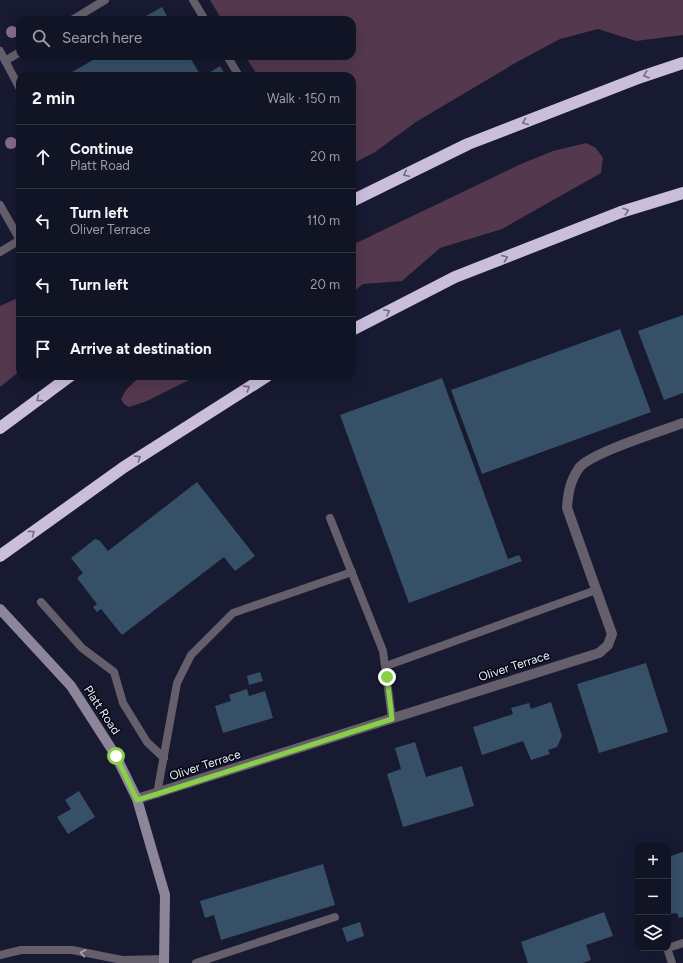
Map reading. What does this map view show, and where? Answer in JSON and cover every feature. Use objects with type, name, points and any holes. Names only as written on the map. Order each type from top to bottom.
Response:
[{"type":"highway","points":[[356,199],[468,144],[640,77],[683,63]]},
{"type":"highway","points":[[356,328],[455,277],[621,212],[683,193]]},
{"type":"highway","points":[[0,428],[65,380]]},
{"type":"highway","points":[[0,556],[124,467],[261,380]]},
{"type":"street","name":"Oliver Terrace","points":[[137,800],[599,652],[608,645],[612,634],[566,508],[568,488],[580,467],[603,452],[683,423]]},
{"type":"street","name":"Platt Road","points":[[0,609],[15,623],[71,686],[116,756],[137,800],[165,895],[165,961]]},
{"type":"lane","points":[[79,16],[105,0]]},
{"type":"lane","points":[[193,0],[203,16]]},
{"type":"lane","points":[[0,51],[16,82]]},
{"type":"lane","points":[[5,61],[16,54]]},
{"type":"lane","points":[[229,60],[237,72]]},
{"type":"lane","points":[[0,205],[16,233]]},
{"type":"lane","points":[[0,252],[16,242]]},
{"type":"lane","points":[[330,518],[383,651],[392,719]]},
{"type":"lane","points":[[157,794],[177,683],[191,655],[233,613],[352,572]]},
{"type":"lane","points":[[386,666],[596,590]]},
{"type":"lane","points":[[41,602],[82,648],[114,672],[123,703],[147,742],[164,758]]},
{"type":"lane","points":[[196,963],[335,917]]},
{"type":"lane","points":[[671,947],[683,943]]},
{"type":"lane","points":[[0,955],[21,950],[72,950],[120,962],[165,961]]},
{"type":"lane","points":[[668,951],[672,963]]},
{"type":"shaded area","points":[[210,0],[683,0],[683,35],[636,41],[598,29],[560,39],[517,62],[416,122],[375,152],[356,162],[356,72],[255,72],[248,60],[356,60],[356,16],[220,16]]},
{"type":"shaded area","points":[[586,143],[596,148],[603,158],[601,173],[502,229],[440,248],[402,281],[363,284],[356,290],[356,243],[521,164],[553,151]]},
{"type":"shaded area","points":[[16,299],[16,374],[0,387],[0,306]]},
{"type":"shaded area","points":[[136,380],[189,380],[147,401],[129,407],[124,404],[121,399],[126,390]]},
{"type":"building","points":[[162,7],[167,16],[146,16]]},
{"type":"building","points":[[93,60],[191,60],[199,72],[72,72]]},
{"type":"building","points":[[220,66],[224,72],[210,72]]},
{"type":"building","points":[[683,315],[683,393],[664,400],[638,331]]},
{"type":"building","points":[[620,329],[651,412],[482,474],[451,390]]},
{"type":"building","points":[[442,378],[508,559],[519,555],[522,561],[409,603],[340,415]]},
{"type":"building","points":[[197,482],[255,556],[235,571],[224,557],[122,635],[101,609],[97,612],[93,607],[97,604],[77,578],[83,573],[71,558],[95,539],[99,540],[108,551]]},
{"type":"building","points":[[646,663],[668,732],[599,753],[577,684]]},
{"type":"building","points":[[260,672],[263,681],[249,685],[247,676]]},
{"type":"building","points":[[247,689],[249,696],[265,691],[273,718],[223,733],[215,706],[231,701],[229,695]]},
{"type":"building","points":[[551,702],[562,736],[557,747],[548,750],[550,754],[531,760],[523,741],[482,755],[473,727],[513,714],[511,708],[529,703],[531,709]]},
{"type":"building","points":[[415,742],[426,777],[462,766],[474,806],[403,827],[387,774],[401,769],[395,748]]},
{"type":"building","points":[[79,791],[95,817],[68,834],[57,817],[71,809],[65,800]]},
{"type":"building","points":[[683,852],[683,917],[679,918],[677,913],[671,914],[671,856]]},
{"type":"building","points":[[323,864],[335,905],[221,940],[214,915],[205,918],[200,901]]},
{"type":"building","points":[[604,912],[613,936],[586,945],[591,960],[583,963],[528,963],[521,942]]},
{"type":"building","points":[[360,922],[364,936],[347,942],[342,928]]},
{"type":"route","points":[[116,756],[137,800],[392,719],[387,677]]}]
